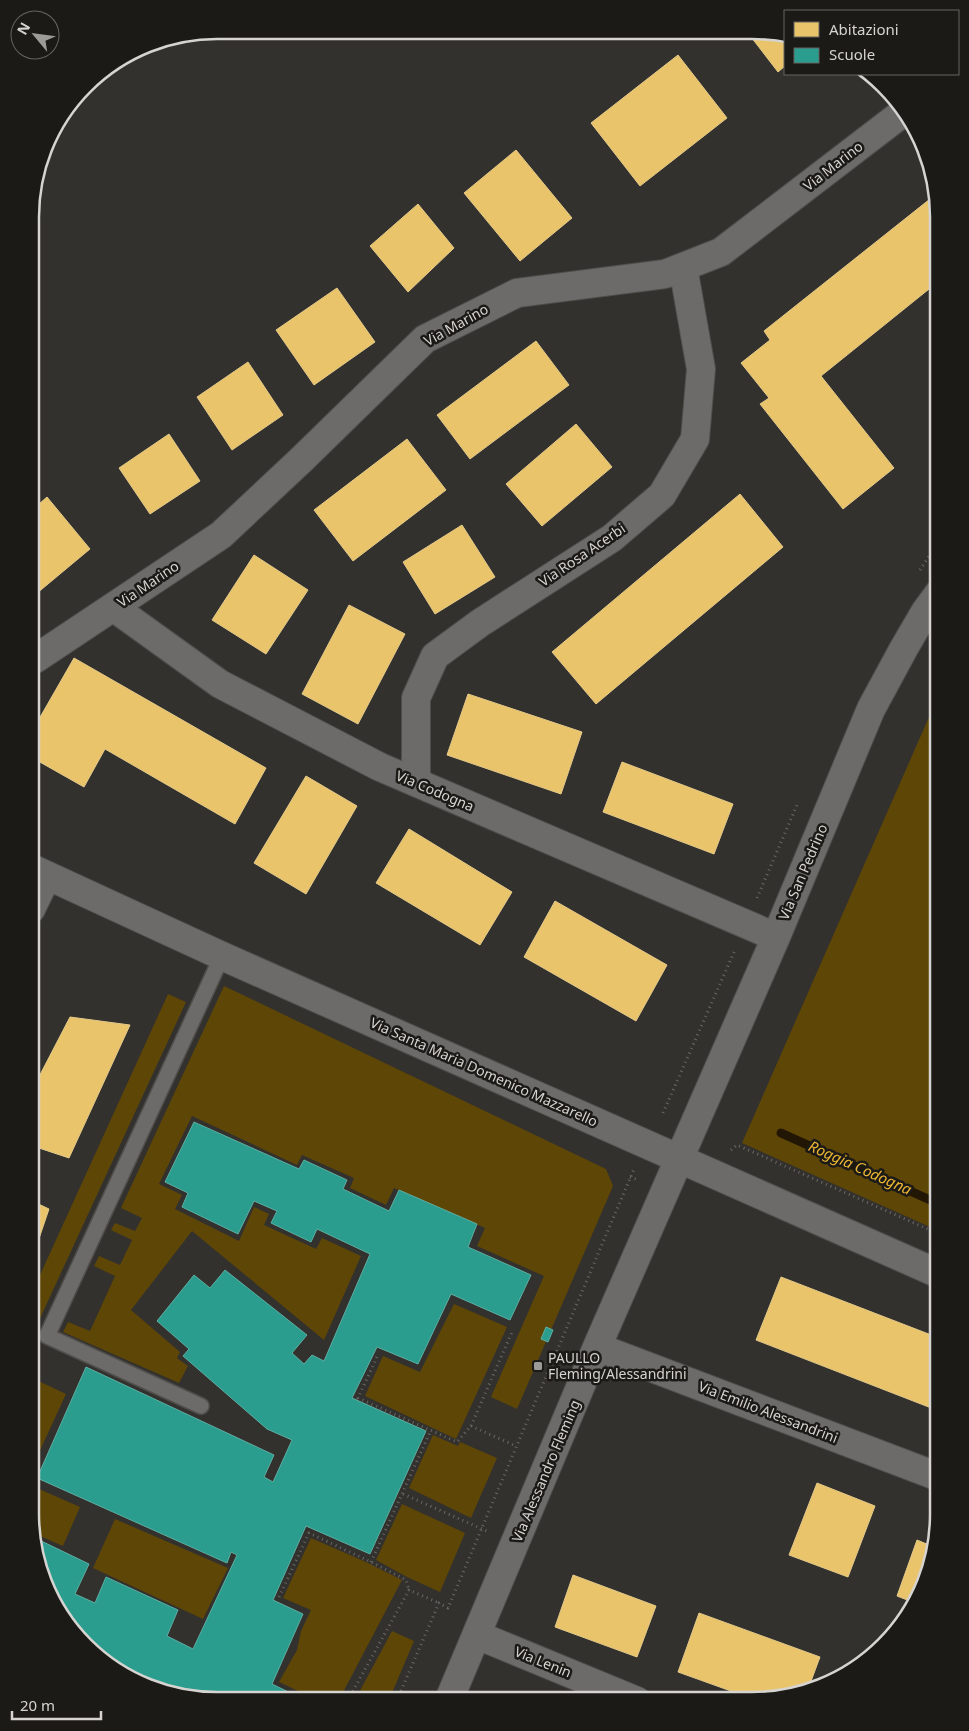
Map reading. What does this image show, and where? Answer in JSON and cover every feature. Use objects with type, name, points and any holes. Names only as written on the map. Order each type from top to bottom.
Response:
[{"type":"street","name":"Via Marino","points":[[39,656],[221,535],[425,339],[517,293],[665,274],[720,252],[898,115]]},
{"type":"street","name":"Via Rosa Acerbi","points":[[416,782],[416,698],[435,656],[480,623],[619,532],[662,495],[695,439],[701,369],[683,267]]},
{"type":"street","name":"Via San Pedrino","points":[[679,1159],[776,937],[871,709],[912,633],[930,606]]},
{"type":"street","name":"Via Codogna","points":[[113,607],[220,684],[380,767],[776,937]]},
{"type":"street","name":"Via Santa Maria Domenico Mazzarello","points":[[39,872],[222,956],[930,1270]]},
{"type":"street","name":"Via Alessandro Fleming","points":[[452,1692],[679,1159]]},
{"type":"street","name":"Via Emilio Alessandrini","points":[[598,1347],[930,1473]]},
{"type":"street","name":"Via Lenin","points":[[477,1635],[615,1692]]},
{"type":"lane","points":[[201,1406],[47,1336],[222,956]]},
{"type":"path","points":[[409,1590],[448,1608],[644,1144],[662,1113],[693,1127]]},
{"type":"path","points":[[730,1151],[737,1145],[930,1230]]},
{"type":"path","points":[[377,1357],[358,1398],[457,1442],[471,1426],[512,1332]]},
{"type":"path","points":[[471,1426],[516,1446]]},
{"type":"path","points":[[371,1562],[431,1430]]},
{"type":"path","points":[[403,1494],[515,1543]]},
{"type":"path","points":[[279,1597],[309,1533],[406,1580],[409,1590],[352,1692]]},
{"type":"path","points":[[400,1692],[439,1604]]},
{"type":"shaded area","points":[[930,715],[930,1227],[742,1143]]},
{"type":"shaded area","points":[[224,986],[606,1169],[613,1186],[517,1409],[491,1397],[544,1276],[477,1246],[485,1228],[394,1188],[386,1205],[350,1188],[354,1178],[302,1155],[297,1165],[192,1116],[159,1184],[182,1195],[175,1209],[239,1241],[254,1207],[269,1214],[264,1225],[316,1249],[322,1238],[361,1256],[324,1340],[192,1231],[131,1310],[180,1352],[177,1358],[188,1366],[179,1383],[63,1332],[68,1322],[90,1331],[115,1276],[94,1266],[99,1256],[120,1265],[132,1240],[111,1230],[115,1223],[135,1231],[142,1218],[121,1208]]},
{"type":"shaded area","points":[[168,994],[186,1002],[39,1320],[39,1277]]},
{"type":"shaded area","points":[[454,1304],[507,1327],[456,1439],[365,1396],[383,1356],[420,1372]]},
{"type":"shaded area","points":[[39,1381],[66,1394],[39,1452]]},
{"type":"shaded area","points":[[433,1435],[458,1446],[460,1442],[497,1458],[471,1518],[409,1488]]},
{"type":"shaded area","points":[[39,1489],[80,1507],[63,1546],[40,1536]]},
{"type":"shaded area","points":[[402,1504],[465,1533],[440,1592],[376,1560]]},
{"type":"shaded area","points":[[115,1519],[228,1568],[203,1619],[93,1568]]},
{"type":"shaded area","points":[[311,1538],[402,1580],[343,1692],[300,1692],[279,1682],[297,1650],[301,1631],[311,1610],[283,1598]]},
{"type":"shaded area","points":[[392,1631],[414,1641],[392,1692],[359,1692]]},
{"type":"building: Abitazioni","points":[[753,39],[784,42],[784,67],[778,72]]},
{"type":"building: Abitazioni","points":[[678,55],[727,118],[640,186],[591,123]]},
{"type":"building: Abitazioni","points":[[516,150],[572,218],[520,261],[464,193]]},
{"type":"building: Abitazioni","points":[[929,199],[930,288],[821,376],[894,468],[843,509],[760,404],[769,398],[741,363],[770,340],[764,331]]},
{"type":"building: Abitazioni","points":[[418,204],[454,248],[408,292],[370,246]]},
{"type":"building: Abitazioni","points":[[337,288],[375,342],[314,385],[276,330]]},
{"type":"building: Abitazioni","points":[[536,341],[569,385],[470,459],[437,415]]},
{"type":"building: Abitazioni","points":[[248,362],[283,415],[232,450],[197,397]]},
{"type":"building: Abitazioni","points":[[576,424],[612,467],[542,526],[506,484]]},
{"type":"building: Abitazioni","points":[[169,434],[200,481],[150,514],[119,468]]},
{"type":"building: Abitazioni","points":[[407,439],[446,490],[353,561],[314,510]]},
{"type":"building: Abitazioni","points":[[740,494],[783,547],[596,704],[552,652]]},
{"type":"building: Abitazioni","points":[[47,497],[90,549],[39,592],[39,504]]},
{"type":"building: Abitazioni","points":[[462,525],[495,577],[435,614],[403,562]]},
{"type":"building: Abitazioni","points":[[254,555],[308,590],[266,654],[212,620]]},
{"type":"building: Abitazioni","points":[[349,605],[405,634],[358,724],[302,694]]},
{"type":"building: Abitazioni","points":[[74,658],[266,768],[235,824],[105,749],[84,787],[39,762],[39,719]]},
{"type":"building: Abitazioni","points":[[468,694],[582,732],[561,794],[447,755]]},
{"type":"building: Abitazioni","points":[[622,762],[733,804],[714,854],[603,812]]},
{"type":"building: Abitazioni","points":[[306,776],[357,806],[306,894],[254,863]]},
{"type":"building: Abitazioni","points":[[409,829],[512,892],[480,945],[376,883]]},
{"type":"building: Abitazioni","points":[[555,901],[667,965],[636,1021],[524,957]]},
{"type":"building: Abitazioni","points":[[70,1017],[130,1025],[69,1158],[39,1148],[39,1077]]},
{"type":"building: Abitazioni","points":[[39,1204],[49,1209],[39,1238]]},
{"type":"building: Abitazioni","points":[[781,1277],[930,1335],[930,1408],[756,1340]]},
{"type":"building: Abitazioni","points":[[817,1483],[875,1506],[848,1577],[789,1555]]},
{"type":"building: Abitazioni","points":[[917,1540],[928,1544],[921,1571],[912,1593],[908,1600],[897,1596]]},
{"type":"building: Abitazioni","points":[[573,1575],[656,1606],[637,1657],[555,1627]]},
{"type":"building: Abitazioni","points":[[699,1613],[820,1657],[811,1682],[775,1691],[734,1692],[678,1672]]},
{"type":"building: Scuole","points":[[194,1122],[299,1169],[304,1160],[347,1180],[343,1189],[389,1211],[399,1190],[477,1224],[468,1247],[531,1275],[510,1320],[451,1294],[418,1364],[377,1347],[352,1398],[426,1431],[370,1554],[306,1526],[273,1600],[303,1614],[272,1684],[288,1692],[194,1691],[160,1683],[137,1673],[99,1648],[83,1632],[57,1593],[42,1549],[41,1541],[89,1564],[75,1594],[95,1603],[106,1577],[178,1610],[167,1636],[193,1649],[237,1555],[231,1552],[227,1563],[39,1479],[39,1473],[86,1367],[274,1455],[264,1477],[273,1482],[292,1440],[267,1429],[183,1356],[189,1349],[157,1321],[194,1275],[210,1288],[225,1270],[307,1335],[292,1353],[304,1364],[312,1355],[324,1361],[370,1254],[317,1229],[311,1242],[271,1223],[277,1211],[254,1201],[238,1234],[182,1207],[188,1193],[165,1182]]},
{"type":"building: Scuole","points":[[546,1327],[553,1330],[548,1342],[541,1339]]},
{"type":"waterway","name":"Roggia Codogna","points":[[781,1133],[930,1200]]},
{"type":"place","name":"PAULLO Fleming/Alessandrini","points":[[538,1366]]}]
